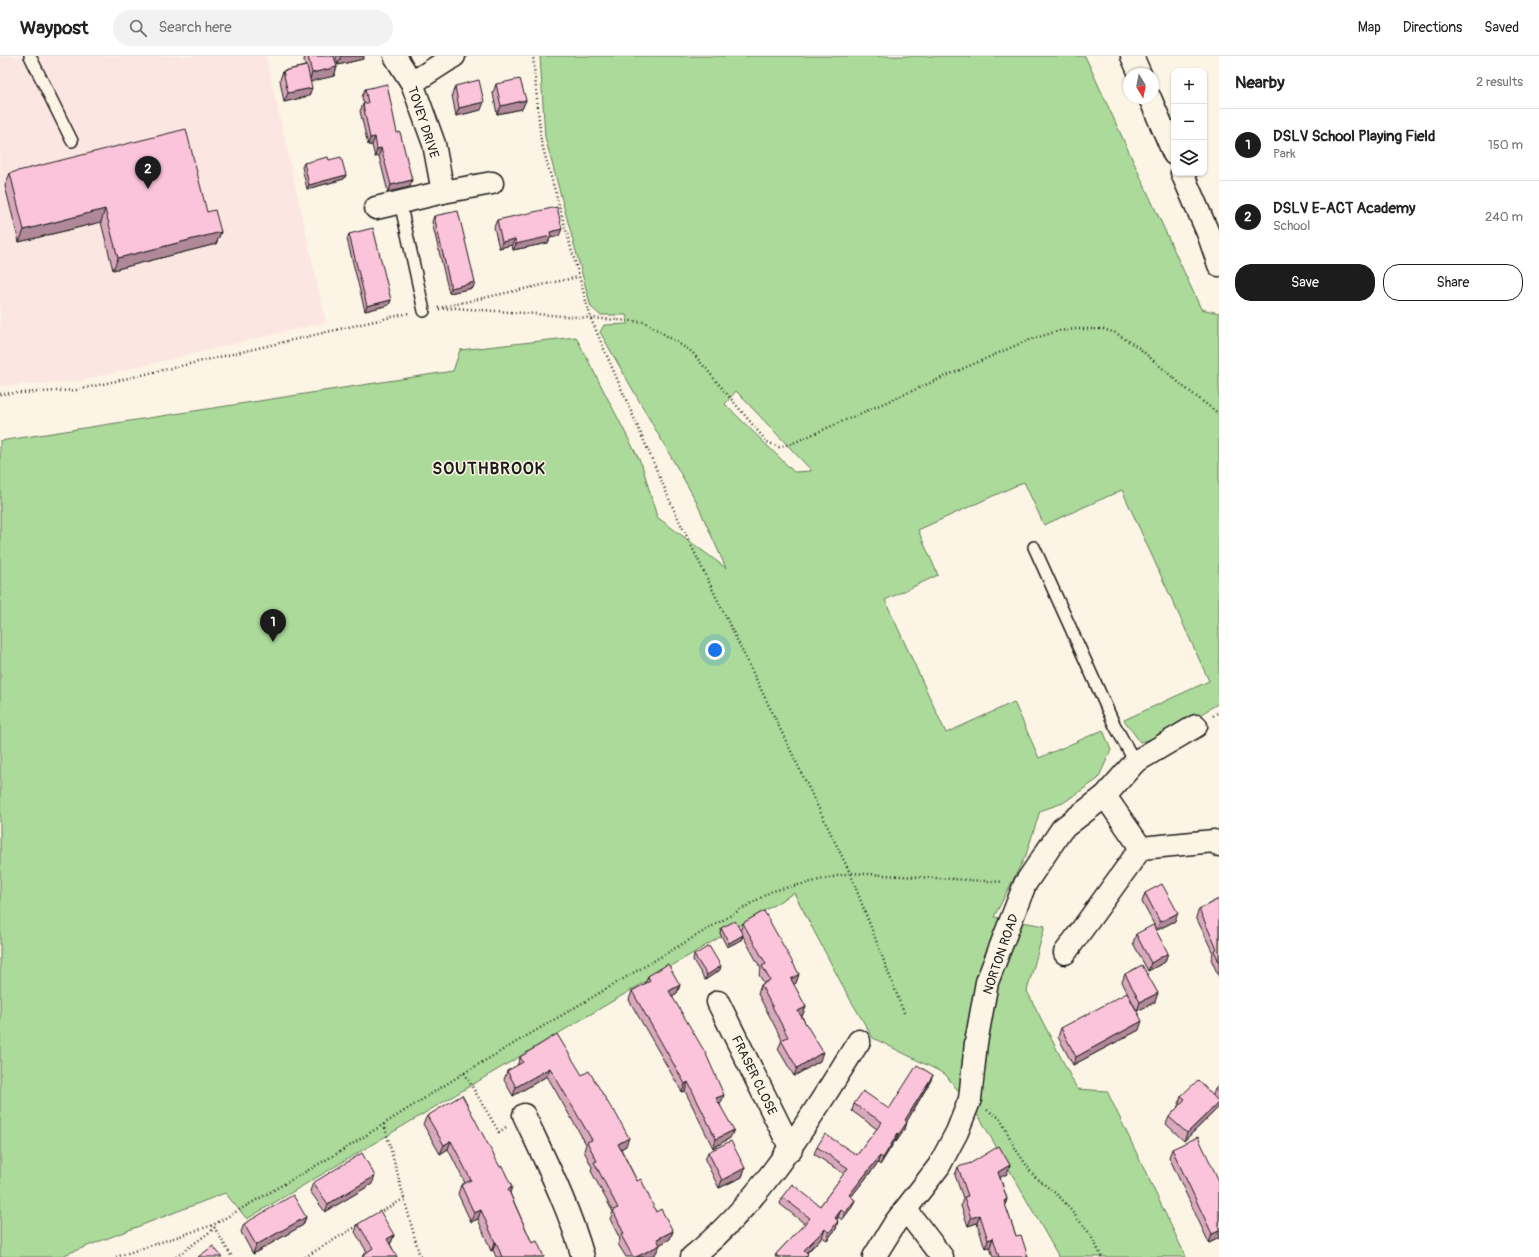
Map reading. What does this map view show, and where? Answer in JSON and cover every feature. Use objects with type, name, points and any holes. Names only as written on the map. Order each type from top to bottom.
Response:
[{"type":"street","name":"TOVEY DRIVE","points":[[395,56],[412,83],[434,144],[442,192]]},
{"type":"street","points":[[412,83],[454,56]]},
{"type":"street","points":[[1132,56],[1137,68]]},
{"type":"street","points":[[1153,104],[1171,147]]},
{"type":"street","points":[[1183,176],[1208,233],[1219,254]]},
{"type":"street","points":[[376,208],[442,192],[492,183]]},
{"type":"street","points":[[1208,233],[1219,265]]},
{"type":"street","name":"NORTON ROAD","points":[[874,1257],[895,1223],[940,1166],[957,1132],[970,1099],[976,1043],[987,982],[1025,884],[1062,829],[1105,796],[1135,762],[1196,726]]},
{"type":"street","points":[[1105,796],[1141,848]]},
{"type":"street","points":[[1066,953],[1141,848],[1214,841],[1219,845]]},
{"type":"street","name":"FRASER CLOSE","points":[[718,1002],[791,1149]]},
{"type":"street","points":[[692,1257],[712,1241],[750,1200],[791,1149],[859,1041]]},
{"type":"street","points":[[524,1116],[556,1182],[577,1236],[583,1257]]},
{"type":"street","points":[[906,1210],[942,1257]]},
{"type":"lane","points":[[30,56],[72,141]]},
{"type":"lane","points":[[400,202],[424,311]]},
{"type":"lane","points":[[1034,547],[1114,724],[1135,762]]},
{"type":"path","points":[[533,56],[541,142],[591,319],[674,510],[850,873],[904,1013]]},
{"type":"path","points":[[424,311],[578,277]]},
{"type":"path","points":[[0,394],[77,390],[416,312],[455,308],[645,322],[692,352],[767,442],[779,447],[793,443],[1026,341],[1058,331],[1076,329],[1103,329],[1116,333],[1139,348],[1184,387],[1219,414]]},
{"type":"path","points":[[176,1257],[214,1226],[343,1150],[464,1073],[772,891],[850,873],[1025,884]]},
{"type":"path","points":[[464,1073],[499,1132],[524,1116]]},
{"type":"path","points":[[970,1099],[1000,1118],[1015,1148],[1033,1175],[1066,1204],[1090,1234],[1102,1257]]},
{"type":"path","points":[[384,1124],[420,1257]]},
{"type":"path","points":[[378,1214],[404,1198]]},
{"type":"path","points":[[305,1257],[365,1222]]},
{"type":"path","points":[[116,1257],[214,1226]]},
{"type":"path","points":[[214,1226],[232,1257]]},
{"type":"shaded area","points":[[0,56],[266,56],[326,322],[79,381],[0,386]]},
{"type":"green space","points":[[540,56],[1085,56],[1201,309],[1219,313],[1219,703],[1167,735],[1140,742],[1124,720],[1209,681],[1122,490],[1044,525],[1024,482],[918,530],[938,575],[885,600],[946,733],[1014,702],[1039,758],[1103,730],[1111,750],[1098,779],[1063,803],[1040,811],[1026,855],[994,917],[1045,926],[1027,991],[1077,1089],[1107,1091],[1186,1257],[1059,1257],[981,1120],[945,1074],[873,1038],[847,994],[794,893],[247,1219],[225,1193],[59,1257],[0,1257],[0,441],[453,371],[460,350],[576,337],[642,465],[657,517],[726,568],[695,499],[600,332],[604,325],[628,324],[626,315],[600,315],[591,307],[545,137]],"holes":[[[736,391],[811,470],[794,472],[725,404]]]},
{"type":"building","points":[[308,56],[334,56],[337,67],[312,73]]},
{"type":"building","points":[[307,66],[312,88],[288,93],[283,71]]},
{"type":"building","points":[[520,79],[526,100],[501,106],[496,84]]},
{"type":"building","points":[[479,80],[484,102],[459,108],[455,86]]},
{"type":"building","points":[[387,84],[397,133],[400,132],[412,180],[391,185],[381,148],[377,149],[375,137],[370,138],[363,104],[368,103],[365,89]]},
{"type":"building","points":[[186,129],[207,212],[215,210],[221,232],[118,258],[105,209],[24,230],[10,173]]},
{"type":"building","points":[[328,157],[329,160],[341,157],[346,175],[309,185],[304,163]]},
{"type":"building","points":[[557,207],[562,229],[550,232],[551,236],[516,244],[515,239],[502,242],[497,220]]},
{"type":"building","points":[[458,211],[475,282],[451,288],[434,216]]},
{"type":"building","points":[[373,228],[391,300],[367,306],[349,234]]},
{"type":"building","points":[[1162,884],[1178,913],[1160,922],[1145,893]]},
{"type":"building","points":[[1219,899],[1219,962],[1214,950],[1217,949],[1199,909]]},
{"type":"building","points":[[764,911],[799,974],[791,979],[806,1007],[798,1011],[823,1052],[797,1068],[781,1040],[788,1037],[761,985],[770,980],[762,966],[766,964],[743,923]]},
{"type":"building","points":[[735,921],[743,935],[729,943],[721,928]]},
{"type":"building","points":[[1153,925],[1168,953],[1151,963],[1136,934]]},
{"type":"building","points":[[709,946],[721,966],[707,975],[694,955]]},
{"type":"building","points":[[668,964],[680,985],[669,991],[706,1054],[724,1095],[716,1098],[734,1130],[716,1139],[688,1082],[685,1084],[632,991],[650,981],[648,976]]},
{"type":"building","points":[[1142,965],[1158,993],[1140,1002],[1125,974]]},
{"type":"building","points":[[1127,993],[1142,1021],[1076,1057],[1061,1028]]},
{"type":"building","points":[[557,1034],[582,1075],[589,1071],[613,1111],[614,1110],[629,1138],[618,1144],[637,1181],[641,1179],[656,1212],[661,1209],[673,1231],[657,1239],[660,1245],[636,1257],[633,1257],[621,1235],[624,1234],[613,1210],[618,1208],[594,1162],[597,1161],[587,1142],[592,1140],[550,1068],[516,1087],[507,1071],[523,1062],[520,1057]]},
{"type":"building","points":[[917,1065],[933,1075],[905,1120],[907,1122],[899,1134],[898,1133],[883,1158],[880,1156],[849,1195],[855,1200],[845,1213],[841,1210],[835,1218],[838,1221],[829,1233],[825,1229],[804,1250],[808,1254],[805,1257],[778,1257],[776,1254],[810,1218],[782,1197],[792,1184],[820,1206],[848,1168],[817,1147],[825,1134],[857,1155],[882,1122],[854,1104],[863,1091],[889,1109]]},
{"type":"building","points":[[1198,1080],[1219,1102],[1187,1133],[1169,1117],[1185,1099],[1181,1096]]},
{"type":"building","points":[[1219,1085],[1219,1093],[1215,1089]]},
{"type":"building","points":[[462,1095],[500,1167],[502,1166],[512,1187],[508,1189],[532,1243],[537,1241],[544,1257],[502,1257],[481,1210],[474,1213],[461,1185],[471,1180],[451,1141],[444,1145],[427,1116]]},
{"type":"building","points":[[1198,1137],[1219,1181],[1219,1231],[1212,1234],[1172,1149]]},
{"type":"building","points":[[731,1141],[745,1168],[722,1180],[708,1152]]},
{"type":"building","points":[[999,1146],[1010,1165],[998,1172],[1007,1199],[1004,1201],[1016,1236],[1021,1235],[1028,1257],[999,1257],[993,1238],[988,1240],[980,1215],[971,1218],[964,1197],[968,1196],[958,1167],[971,1163]]},
{"type":"building","points":[[362,1153],[375,1176],[328,1204],[313,1183]]},
{"type":"building","points":[[293,1195],[306,1217],[256,1245],[244,1224]]},
{"type":"building","points":[[380,1211],[394,1235],[387,1239],[397,1257],[365,1257],[363,1255],[373,1248],[358,1224]]},
{"type":"building","points":[[213,1246],[222,1257],[198,1257]]},
{"type":"place","name":"DSLV E-ACT Academy","points":[[148,189]]},
{"type":"place","name":"DSLV School Playing Field","points":[[273,642]]},
{"type":"district","name":"SOUTHBROOK","points":[[489,468]]}]
